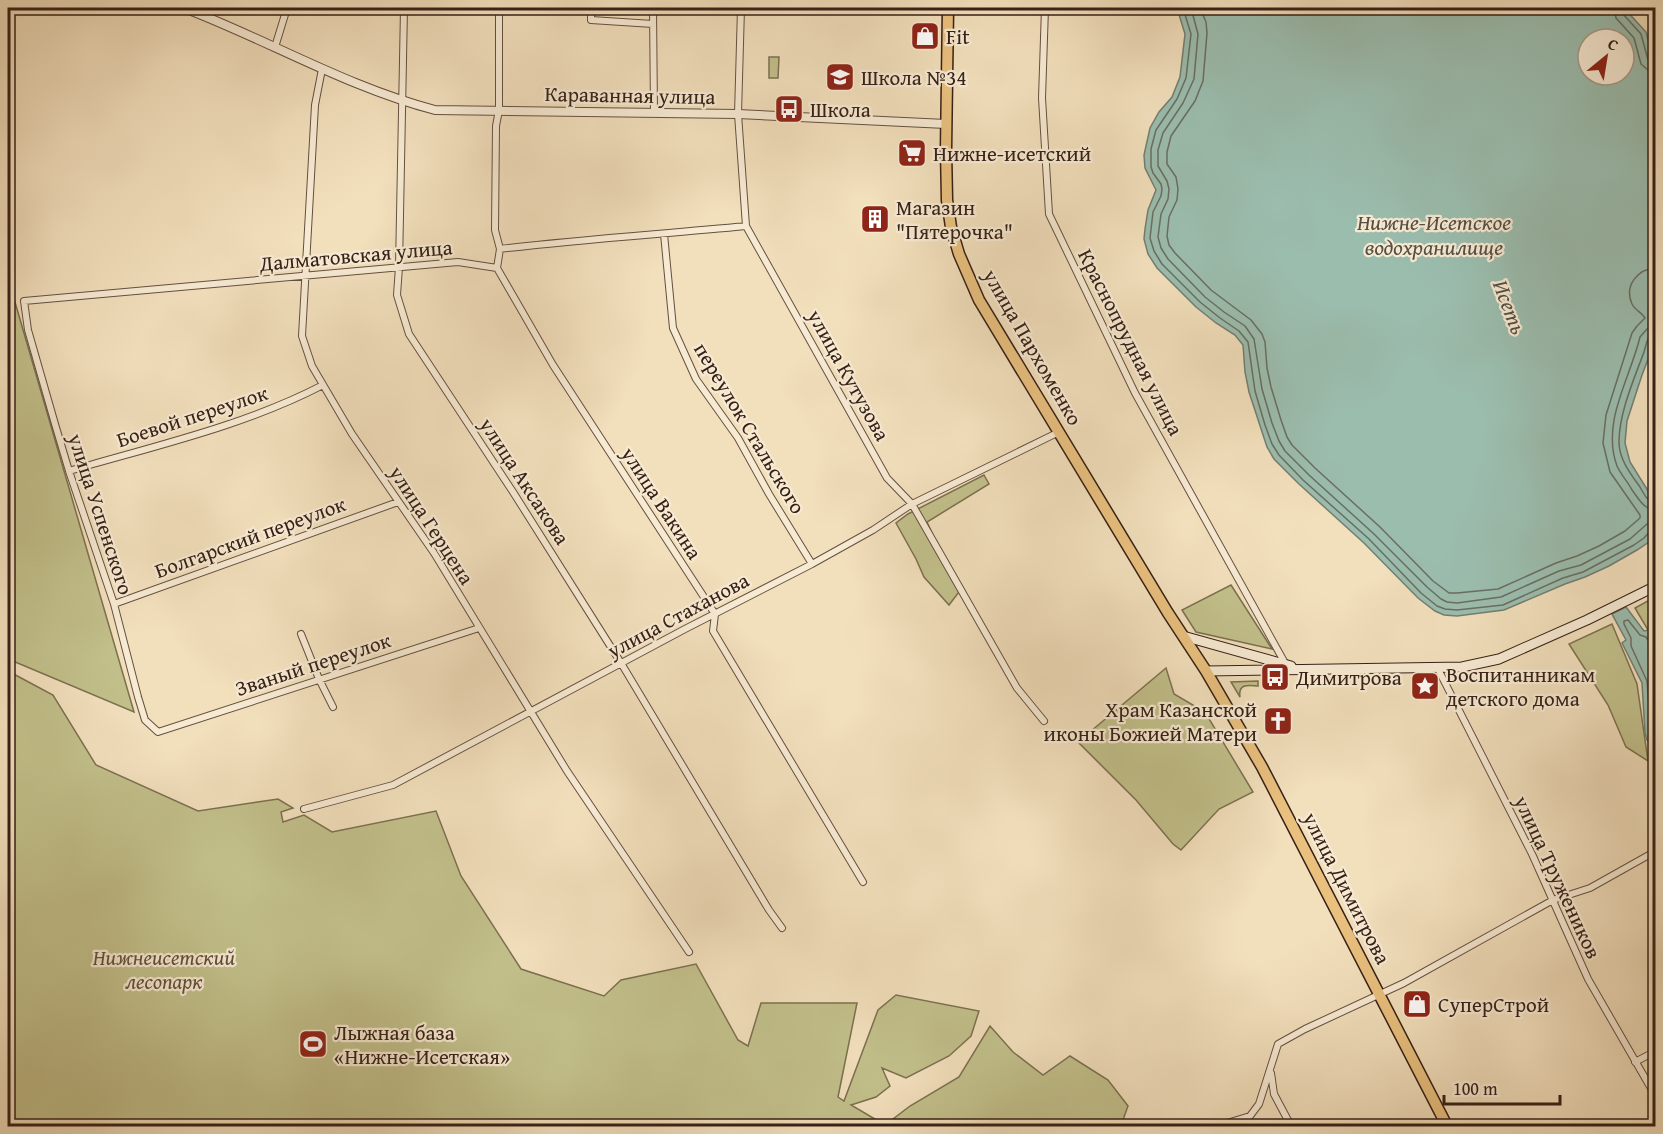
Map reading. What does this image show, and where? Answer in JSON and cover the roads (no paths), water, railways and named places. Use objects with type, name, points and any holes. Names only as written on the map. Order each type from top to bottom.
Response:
[{"type":"main road","name":"улица Пархоменко","points":[[948,8],[947,200],[951,227],[959,254],[979,300],[1183,636],[1206,670]]},
{"type":"main road","points":[[1206,670],[1462,667],[1499,659],[1656,586]]},
{"type":"main road","points":[[1183,636],[1302,669]]},
{"type":"main road","name":"улица Димитрова","points":[[1206,670],[1262,767],[1447,1126]]},
{"type":"street","name":"Караванная улица","points":[[184,8],[321,69],[402,101],[435,110],[738,114],[946,124]]},
{"type":"street","points":[[275,47],[287,8]]},
{"type":"street","name":"улица Аксакова","points":[[404,8],[397,295],[409,334],[513,492],[621,663],[782,928]]},
{"type":"street","points":[[497,268],[500,249],[495,231],[496,126],[499,110],[499,8]]},
{"type":"street","points":[[591,8],[591,20],[654,24]]},
{"type":"street","points":[[654,8],[654,113]]},
{"type":"street","name":"улица Кутузова","points":[[741,8],[738,114],[746,226],[887,478],[912,504],[1017,688],[1044,721]]},
{"type":"street","name":"Краснопрудная улица","points":[[1045,8],[1042,98],[1049,214],[1135,393],[1286,665]]},
{"type":"street","name":"улица Герцена","points":[[321,69],[315,105],[302,336],[312,366],[352,434],[434,553],[567,771],[689,952]]},
{"type":"street","points":[[500,249],[746,226]]},
{"type":"street","name":"переулок Стальского","points":[[664,234],[673,328],[696,379],[738,438],[812,564]]},
{"type":"street","name":"Далматовская улица","points":[[24,301],[458,262],[497,268]]},
{"type":"street","name":"улица Вакина","points":[[497,268],[553,365],[715,614],[713,631],[863,882]]},
{"type":"street","name":"улица Успенского","points":[[24,301],[28,330],[69,471],[114,604],[145,720],[158,732]]},
{"type":"street","name":"Боевой переулок","points":[[69,471],[214,428],[292,401],[323,385]]},
{"type":"street","name":"улица Стаханова","points":[[304,809],[393,785],[812,564],[873,530],[912,504],[1059,432]]},
{"type":"street","name":"Болгарский переулок","points":[[114,604],[398,502]]},
{"type":"street","name":"Званый переулок","points":[[158,732],[479,628]]},
{"type":"street","points":[[301,634],[319,679],[333,706]]},
{"type":"street","name":"улица Тружеников","points":[[1437,667],[1532,854],[1588,979],[1656,1097]]},
{"type":"street","points":[[1217,1126],[1250,1116],[1259,1104],[1278,1044],[1404,983],[1553,900],[1590,888],[1656,851]]},
{"type":"street","points":[[1635,1062],[1656,1051]]},
{"type":"street","points":[[1270,1069],[1274,1094],[1291,1126]]},
{"type":"water","name":"Нижне-Исетское водохранилище","points":[[1177,8],[1624,8],[1646,32],[1655,66],[1656,243],[1652,293],[1655,323],[1652,349],[1627,421],[1625,443],[1630,462],[1655,502],[1655,533],[1649,542],[1609,566],[1504,610],[1457,616],[1444,615],[1418,598],[1364,543],[1299,484],[1274,459],[1267,447],[1249,392],[1243,345],[1235,335],[1196,307],[1157,268],[1148,254],[1144,239],[1148,210],[1156,190],[1145,168],[1144,155],[1150,128],[1159,112],[1172,97],[1180,77],[1185,34]]},
{"type":"water","points":[[1626,607],[1644,631],[1649,630],[1655,642],[1655,751],[1645,733],[1642,683],[1622,643],[1626,640],[1612,614]]},
{"type":"place","name":"Fit","points":[[925,36]]},
{"type":"place","name":"Школа №34","points":[[840,77]]},
{"type":"place","name":"Школа","points":[[789,109]]},
{"type":"place","name":"Нижне-исетский","points":[[912,153]]},
{"type":"place","name":"Магазин \"Пятерочка\"","points":[[875,219]]},
{"type":"place","name":"Димитрова","points":[[1275,677]]},
{"type":"place","name":"Воспитанникам детского дома","points":[[1425,686]]},
{"type":"place","name":"Храм Казанской иконы Божией Матери","points":[[1278,721]]},
{"type":"place","name":"СуперСтрой","points":[[1417,1004]]},
{"type":"place","name":"Лыжная база «Нижне-Исетская»","points":[[313,1044]]},
{"type":"water label","name":"Исеть","points":[[1510,307]]},
{"type":"park label","name":"Нижнеисетский лесопарк","points":[[164,969]]}]
